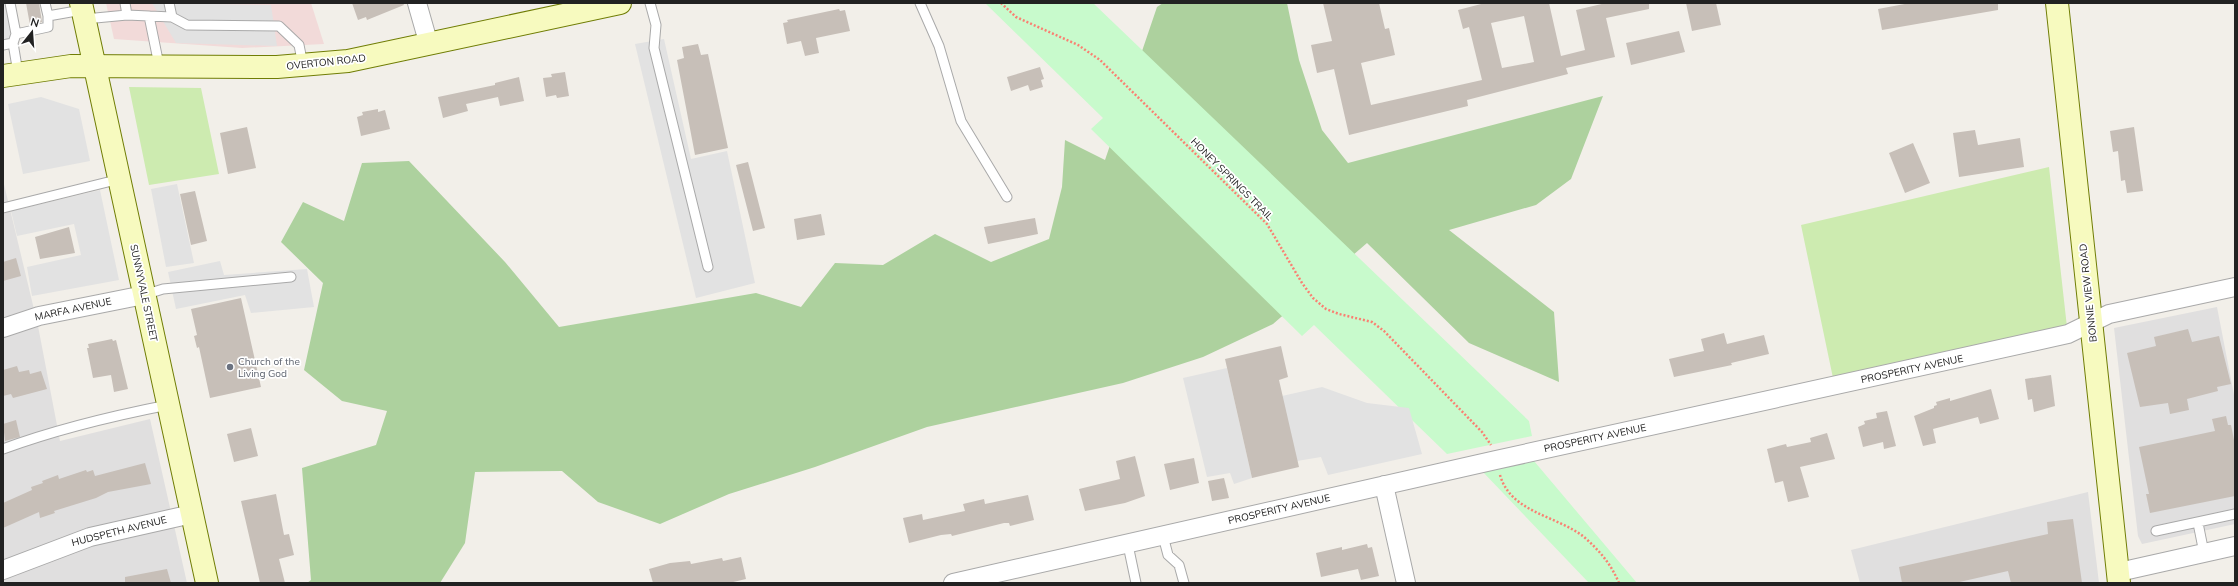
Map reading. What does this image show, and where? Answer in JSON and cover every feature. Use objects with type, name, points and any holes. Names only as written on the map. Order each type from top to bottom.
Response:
[{"type":"street","points":[[417,3],[429,45]]},
{"type":"street","name":"OVERTON ROAD","points":[[11,75],[71,66],[304,66],[348,61],[429,45],[563,9],[620,3]]},
{"type":"street","name":"BONNIE VIEW ROAD","points":[[2057,3],[2119,577]]},
{"type":"street","name":"SUNNYVALE STREET","points":[[83,11],[207,583]]},
{"type":"street","name":"PROSPERITY AVENUE","points":[[953,583],[1128,545],[1384,485],[2068,334],[2109,314],[2235,287]]},
{"type":"street","name":"MARFA AVENUE","points":[[3,328],[39,316],[144,295]]},
{"type":"street","points":[[1384,485],[1406,583]]},
{"type":"street","name":"HUDSPETH AVENUE","points":[[3,570],[90,537],[192,514]]},
{"type":"street","points":[[2119,577],[2204,553],[2235,546]]},
{"type":"lane","points":[[10,3],[16,34],[13,43],[11,75]]},
{"type":"lane","points":[[16,34],[48,27],[48,16],[45,3]]},
{"type":"lane","points":[[125,3],[128,15]]},
{"type":"lane","points":[[169,3],[172,17]]},
{"type":"lane","points":[[650,3],[656,25],[654,48],[708,268]]},
{"type":"lane","points":[[920,3],[939,46],[961,121],[1007,197]]},
{"type":"lane","points":[[48,16],[83,11],[172,17],[187,25],[279,26],[299,45],[304,66]]},
{"type":"lane","points":[[149,16],[160,65]]},
{"type":"lane","points":[[3,45],[13,43]]},
{"type":"lane","points":[[3,208],[120,180]]},
{"type":"lane","points":[[144,295],[163,290],[291,277]]},
{"type":"lane","points":[[3,449],[39,436],[102,418],[168,405]]},
{"type":"lane","points":[[2156,532],[2235,514]]},
{"type":"lane","points":[[2198,523],[2204,553]]},
{"type":"lane","points":[[1163,536],[1168,555],[1179,565],[1184,583]]},
{"type":"lane","points":[[1128,545],[1136,583]]},
{"type":"path","name":"HONEY SPRINGS TRAIL","points":[[1001,3],[1016,17],[1078,45],[1100,60],[1267,224],[1302,283],[1313,298],[1326,309],[1339,314],[1372,322],[1384,331],[1482,432],[1488,439],[1493,452]]},
{"type":"path","points":[[1499,473],[1506,490],[1514,499],[1563,524],[1583,536],[1595,547],[1613,569],[1619,583]]},
{"type":"shaded area","points":[[3,3],[6,3],[13,43],[3,45]]},
{"type":"shaded area","points":[[106,3],[311,3],[324,44],[242,48],[114,39]]},
{"type":"shaded area","points":[[152,3],[271,5],[277,46],[176,43]]},
{"type":"shaded area","points":[[664,39],[691,159],[727,151],[755,283],[696,298],[635,44]]},
{"type":"shaded area","points":[[41,97],[79,109],[90,161],[23,174],[8,104]]},
{"type":"shaded area","points":[[3,180],[38,326],[60,441],[150,419],[187,583],[3,583]]},
{"type":"shaded area","points":[[177,184],[194,263],[166,267],[151,189]]},
{"type":"shaded area","points":[[100,190],[119,280],[32,296],[27,267],[81,255],[74,224],[17,236],[11,211]]},
{"type":"shaded area","points":[[220,261],[224,275],[307,269],[314,307],[251,313],[245,295],[176,309],[168,272]]},
{"type":"shaded area","points":[[2217,307],[2235,400],[2235,524],[2142,544],[2138,536],[2114,328]]},
{"type":"shaded area","points":[[1227,368],[1252,478],[1234,484],[1230,473],[1207,477],[1183,378]]},
{"type":"shaded area","points":[[1322,387],[1367,403],[1409,408],[1422,454],[1328,475],[1321,457],[1297,461],[1282,396]]},
{"type":"shaded area","points":[[2088,492],[2099,583],[1860,583],[1851,550]]},
{"type":"green space","points":[[985,3],[1093,3],[1529,421],[1532,436],[1447,454],[1314,325],[1302,336],[1091,129],[1103,118]]},
{"type":"green space","points":[[1163,3],[1287,3],[1299,60],[1322,130],[1348,163],[1603,96],[1571,179],[1536,205],[1449,230],[1554,312],[1559,382],[1469,343],[1367,243],[1273,324],[1203,357],[1123,383],[927,427],[815,467],[729,494],[660,524],[598,502],[562,471],[475,472],[465,543],[440,583],[307,583],[311,580],[302,468],[376,445],[387,411],[342,401],[304,370],[323,283],[281,242],[303,202],[344,221],[362,163],[409,161],[505,262],[559,327],[756,293],[801,307],[835,263],[883,265],[935,234],[991,262],[1049,239],[1062,187],[1065,140],[1105,160],[1157,7]]},
{"type":"green space","points":[[129,87],[201,88],[219,174],[149,185]]},
{"type":"green space","points":[[2049,167],[2067,327],[1833,378],[1801,225]]},
{"type":"green space","points":[[1534,461],[1637,583],[1589,583],[1482,471]]},
{"type":"building","points":[[26,3],[39,3],[42,22],[30,25]]},
{"type":"building","points":[[352,3],[403,3],[404,5],[367,20],[366,17],[358,20]]},
{"type":"building","points":[[1323,3],[1379,3],[1385,29],[1389,28],[1395,55],[1361,63],[1371,105],[1482,80],[1469,27],[1463,29],[1458,10],[1485,3],[1549,3],[1561,56],[1585,50],[1576,10],[1606,3],[1649,3],[1649,9],[1606,18],[1615,57],[1566,68],[1568,74],[1467,100],[1468,106],[1349,135],[1334,69],[1317,73],[1311,45],[1332,41]],"holes":[[[1524,16],[1534,62],[1502,68],[1491,23]]]},
{"type":"building","points":[[1686,3],[1716,3],[1721,25],[1692,31]]},
{"type":"building","points":[[1910,3],[1998,3],[1998,10],[1882,30],[1878,9]]},
{"type":"building","points":[[839,9],[840,11],[845,10],[850,31],[816,38],[819,53],[805,56],[801,41],[787,44],[783,23],[788,22],[787,20]]},
{"type":"building","points":[[1679,31],[1685,52],[1631,65],[1626,43]]},
{"type":"building","points":[[698,44],[701,55],[708,54],[728,148],[695,155],[677,60],[684,58],[682,47]]},
{"type":"building","points":[[1040,67],[1044,79],[1041,80],[1043,87],[1030,91],[1028,85],[1011,91],[1007,77]]},
{"type":"building","points":[[565,72],[569,96],[557,98],[556,95],[546,97],[543,78],[552,77],[551,74]]},
{"type":"building","points":[[519,77],[524,101],[500,106],[498,97],[466,104],[468,111],[443,118],[438,97],[495,85],[495,83]]},
{"type":"building","points":[[378,109],[378,112],[385,110],[390,129],[361,136],[357,117],[363,115],[362,112]]},
{"type":"building","points":[[247,127],[256,168],[228,174],[220,133]]},
{"type":"building","points":[[2134,127],[2143,191],[2127,193],[2125,180],[2121,181],[2118,151],[2113,152],[2110,131]]},
{"type":"building","points":[[1975,130],[1978,145],[2020,138],[2024,167],[1959,177],[1953,133]]},
{"type":"building","points":[[1913,143],[1930,183],[1905,193],[1889,153]]},
{"type":"building","points":[[748,162],[765,228],[753,231],[736,165]]},
{"type":"building","points":[[195,191],[207,241],[191,245],[180,194]]},
{"type":"building","points":[[821,214],[825,235],[797,240],[794,219]]},
{"type":"building","points":[[1035,218],[1038,234],[988,244],[984,227]]},
{"type":"building","points":[[69,227],[75,253],[40,259],[35,237]]},
{"type":"building","points":[[16,258],[21,276],[3,281],[3,262]]},
{"type":"building","name":"Church of the Living God","points":[[241,298],[261,387],[210,398],[199,347],[197,348],[194,336],[197,335],[191,309]]},
{"type":"building","points":[[2188,329],[2192,342],[2219,336],[2231,384],[2217,387],[2218,391],[2187,399],[2189,410],[2170,414],[2168,403],[2140,407],[2127,353],[2156,346],[2154,337]]},
{"type":"building","points":[[1724,333],[1727,344],[1764,335],[1769,354],[1731,363],[1732,365],[1674,377],[1669,359],[1704,351],[1701,339]]},
{"type":"building","points":[[112,339],[113,341],[116,340],[128,389],[114,392],[111,375],[93,378],[87,348],[89,348],[88,344]]},
{"type":"building","points":[[1281,346],[1288,377],[1279,380],[1299,467],[1252,478],[1225,359]]},
{"type":"building","points":[[17,366],[19,372],[29,370],[30,374],[41,371],[47,389],[13,398],[11,394],[3,396],[3,370]]},
{"type":"building","points":[[2051,375],[2055,406],[2034,412],[2032,399],[2028,400],[2025,379]]},
{"type":"building","points":[[1991,389],[1999,419],[1980,424],[1978,417],[1933,429],[1936,443],[1923,446],[1914,416],[1934,408],[1934,406],[1937,405],[1936,402],[1950,398],[1950,401]]},
{"type":"building","points":[[1887,411],[1896,446],[1884,449],[1883,442],[1863,447],[1858,427],[1865,424],[1864,421],[1877,418],[1876,413]]},
{"type":"building","points":[[2226,416],[2228,425],[2231,425],[2235,445],[2235,496],[2150,513],[2146,494],[2149,494],[2139,447],[2215,431],[2212,419]]},
{"type":"building","points":[[16,420],[20,437],[5,441],[3,424]]},
{"type":"building","points":[[251,428],[258,456],[234,462],[227,434]]},
{"type":"building","points":[[1827,433],[1835,459],[1800,467],[1809,497],[1788,502],[1783,481],[1775,483],[1767,449],[1786,444],[1787,447],[1811,442],[1810,438]]},
{"type":"building","points":[[1135,456],[1145,496],[1125,503],[1085,511],[1079,489],[1120,479],[1116,461]]},
{"type":"building","points":[[1194,458],[1199,483],[1170,490],[1164,464]]},
{"type":"building","points":[[145,463],[151,484],[108,492],[96,498],[54,511],[55,513],[40,518],[39,512],[3,528],[3,503],[32,490],[31,487],[43,483],[42,481],[58,475],[59,479],[86,470],[87,472],[93,470],[95,476]]},
{"type":"building","points":[[1224,478],[1229,498],[1212,501],[1208,481]]},
{"type":"building","points":[[276,494],[284,535],[289,534],[294,555],[279,559],[285,583],[260,583],[241,501]]},
{"type":"building","points":[[1028,495],[1034,520],[1010,526],[1009,523],[1004,523],[952,536],[951,534],[941,535],[909,543],[903,518],[922,514],[923,520],[965,511],[963,504],[984,499],[985,504]]},
{"type":"building","points":[[2073,519],[2082,583],[2011,583],[2008,571],[1955,583],[1902,583],[1899,567],[2048,534],[2047,522]]},
{"type":"building","points":[[1367,544],[1368,548],[1372,547],[1379,576],[1361,580],[1358,569],[1321,577],[1316,553],[1342,547],[1342,550]]},
{"type":"building","points":[[741,557],[746,579],[729,583],[653,583],[649,569],[670,563],[690,561],[691,564],[722,558],[723,561]]},
{"type":"building","points":[[167,569],[171,583],[125,583],[125,577]]},
{"type":"place","name":"Church of the Living God","points":[[230,367]]}]
